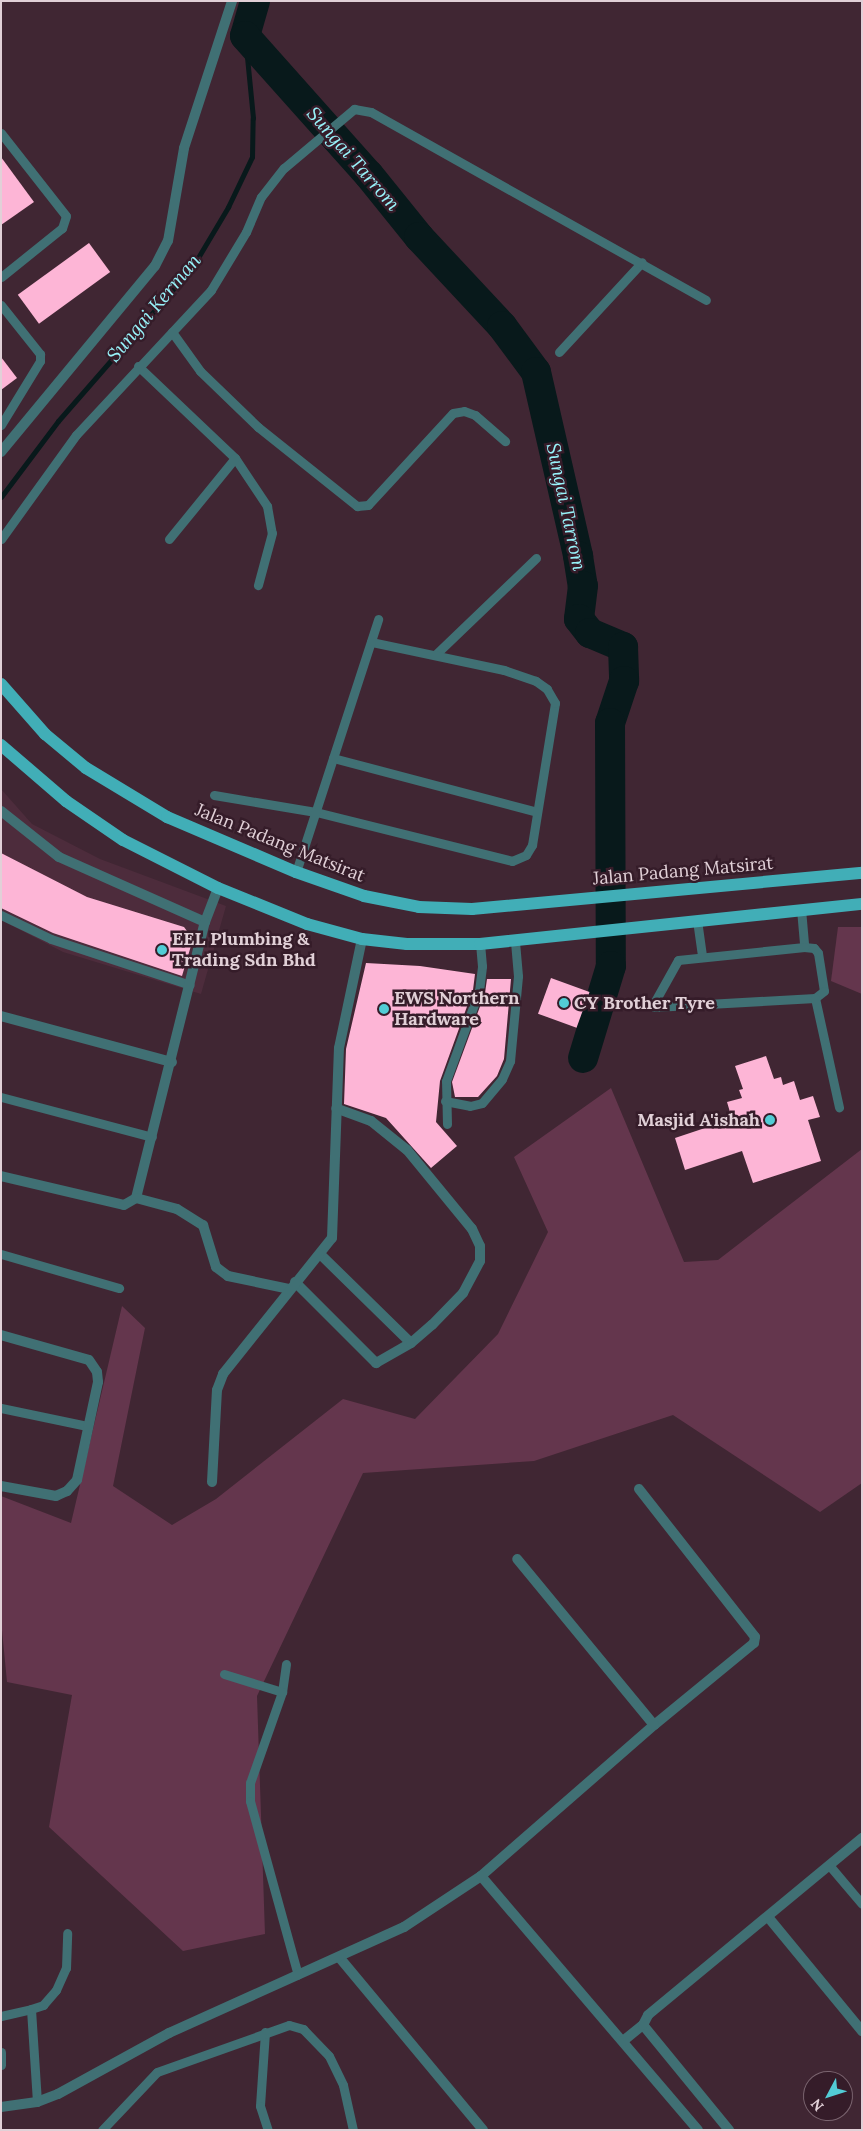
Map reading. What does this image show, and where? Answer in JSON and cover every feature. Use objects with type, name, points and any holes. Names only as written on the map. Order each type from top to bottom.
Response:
[{"type":"main road","name":"Jalan Padang Matsirat","points":[[1,684],[45,734],[86,768],[167,817],[296,872],[364,896],[419,907],[472,909],[564,898],[862,873]]},
{"type":"main road","points":[[1,745],[50,788],[123,840],[218,888],[307,924],[362,939],[407,944],[480,944],[862,904]]},
{"type":"street","points":[[1,452],[156,266],[168,241],[184,148],[232,1]]},
{"type":"street","points":[[1,811],[59,857],[205,922]]},
{"type":"street","points":[[1,1176],[124,1205],[136,1198],[172,1062],[205,922],[218,888]]},
{"type":"street","points":[[212,1482],[219,1382],[292,1286],[320,1254],[334,1230],[339,1048],[362,939]]},
{"type":"street","points":[[1,1016],[172,1062]]},
{"type":"street","points":[[136,1198],[177,1209],[203,1225],[216,1267],[228,1276],[292,1286],[376,1363],[411,1343],[463,1293],[480,1261],[480,1246],[472,1229],[407,1150],[371,1121],[336,1108]]},
{"type":"street","points":[[320,1254],[411,1343]]},
{"type":"street","points":[[1,1335],[89,1360],[97,1372],[98,1382],[87,1426],[77,1480],[67,1491],[56,1496],[1,1486]]},
{"type":"street","points":[[1,2107],[37,2102],[169,2033],[404,1927],[482,1876],[654,1725],[754,1643],[755,1637],[639,1489]]},
{"type":"street","points":[[518,1558],[654,1725]]},
{"type":"street","points":[[623,2041],[643,2025],[648,2015],[862,1838]]},
{"type":"street","points":[[482,1876],[698,2130]]},
{"type":"street","points":[[768,1917],[862,2031]]},
{"type":"street","points":[[338,1957],[483,2130]]},
{"type":"street","points":[[643,2025],[730,2130]]},
{"type":"lane","points":[[1,539],[76,435],[138,366],[211,290],[246,232],[261,197],[284,168],[339,119],[354,109],[371,112],[642,262],[706,300]]},
{"type":"lane","points":[[1,133],[66,216],[62,228],[1,277]]},
{"type":"lane","points":[[559,352],[642,262]]},
{"type":"lane","points":[[1,305],[40,354],[40,361],[2,423]]},
{"type":"lane","points":[[172,332],[200,371],[252,421],[357,506],[368,505],[454,413],[464,411],[475,415],[505,441]]},
{"type":"lane","points":[[138,366],[235,458],[267,506],[272,533],[258,585]]},
{"type":"lane","points":[[169,539],[235,458]]},
{"type":"lane","points":[[435,655],[536,558]]},
{"type":"lane","points":[[296,872],[378,619]]},
{"type":"lane","points":[[214,795],[316,812],[512,861],[526,856],[532,845],[555,703],[547,689],[536,681],[504,670],[371,642]]},
{"type":"lane","points":[[333,758],[537,812]]},
{"type":"lane","points":[[800,910],[804,947]]},
{"type":"lane","points":[[1,915],[51,938],[190,985]]},
{"type":"lane","points":[[698,920],[702,957]]},
{"type":"lane","points":[[445,1101],[470,1106],[482,1103],[502,1079],[510,1061],[518,976],[515,941]]},
{"type":"lane","points":[[446,1124],[446,1081],[479,991],[482,966],[480,944]]},
{"type":"lane","points":[[804,947],[814,948],[818,952],[824,991],[815,998],[654,1007],[654,1003],[678,960],[702,957],[804,947]]},
{"type":"lane","points":[[815,998],[839,1107]]},
{"type":"lane","points":[[1,1097],[152,1137]]},
{"type":"lane","points":[[1,1254],[119,1288]]},
{"type":"lane","points":[[1,1408],[87,1426]]},
{"type":"lane","points":[[286,1664],[282,1692],[250,1783],[250,1801],[298,1975]]},
{"type":"lane","points":[[224,1674],[282,1692]]},
{"type":"lane","points":[[828,1865],[862,1904]]},
{"type":"lane","points":[[1,2016],[30,2010],[43,2005],[56,1990],[66,1968],[67,1933]]},
{"type":"lane","points":[[30,2010],[37,2102]]},
{"type":"lane","points":[[102,2130],[157,2072],[289,2025],[303,2029],[330,2056],[343,2085],[353,2130]]},
{"type":"lane","points":[[265,2032],[260,2106],[268,2130]]},
{"type":"lane","points":[[1,2052],[1,2065]]},
{"type":"shaded area","points":[[1,789],[32,824],[100,859],[226,906],[201,994],[63,952],[1,920]]},
{"type":"shaded area","points":[[838,927],[862,927],[862,994],[831,981]]},
{"type":"shaded area","points":[[611,1088],[684,1262],[718,1260],[862,1149],[862,1483],[820,1512],[673,1415],[534,1461],[363,1473],[257,1696],[265,1934],[183,1951],[49,1827],[72,1695],[7,1682],[1,1620],[1,1496],[71,1523],[122,1306],[145,1328],[113,1486],[172,1525],[216,1499],[343,1399],[415,1419],[498,1334],[548,1232],[514,1157]]},
{"type":"building","points":[[1,157],[34,202],[1,225]]},
{"type":"building","points":[[89,243],[110,272],[39,324],[18,295]]},
{"type":"building","points":[[1,357],[17,378],[1,390]]},
{"type":"building","points":[[1,853],[87,897],[184,927],[193,939],[182,976],[53,933],[1,908]]},
{"type":"building","points":[[366,963],[420,966],[475,974],[473,990],[440,1081],[436,1122],[457,1146],[431,1168],[386,1118],[344,1104],[346,1049]]},
{"type":"building","name":"CY Brother Tyre","points":[[551,978],[590,992],[577,1028],[538,1014]]},
{"type":"building","points":[[487,979],[511,979],[504,1059],[497,1076],[478,1097],[455,1097],[452,1082],[485,993]]},
{"type":"building","name":"Masjid A'ishah","points":[[766,1056],[774,1079],[781,1077],[783,1085],[794,1081],[800,1100],[813,1096],[820,1117],[808,1120],[821,1161],[753,1183],[742,1151],[685,1170],[675,1138],[732,1119],[727,1102],[742,1098],[739,1090],[743,1089],[735,1066]]},
{"type":"waterway","name":"Sungai Tarrom","points":[[255,1],[245,36],[369,175],[419,237],[502,326],[536,372],[578,556],[583,586],[579,619],[590,633],[623,647],[624,681],[610,723],[611,966],[583,1058]]},
{"type":"waterway","name":"Sungai Kerman","points":[[1,497],[58,421],[193,266],[228,207],[252,157],[253,118],[245,36]]},
{"type":"place","name":"EEL Plumbing & Trading Sdn Bhd","points":[[162,950]]},
{"type":"place","name":"CY Brother Tyre","points":[[564,1003]]},
{"type":"place","name":"EWS Northern Hardware","points":[[384,1009]]},
{"type":"place","name":"Masjid A'ishah","points":[[770,1120]]}]
